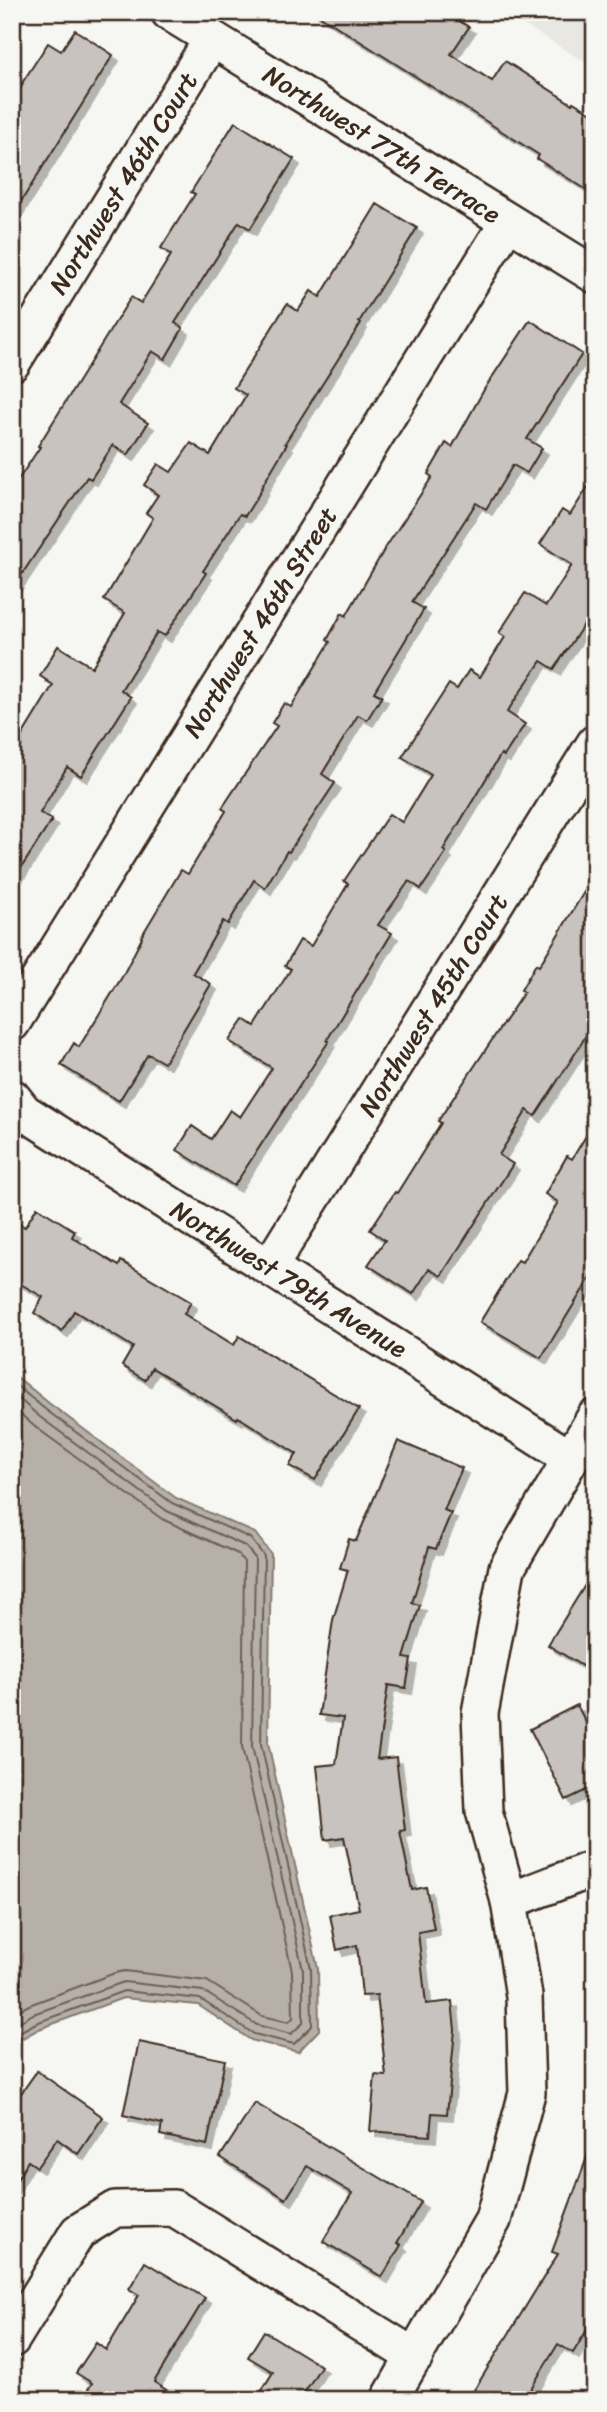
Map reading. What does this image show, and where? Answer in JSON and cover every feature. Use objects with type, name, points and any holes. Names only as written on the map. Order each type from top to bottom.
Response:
[{"type":"street","name":"Northwest 77th Terrace","points":[[169,12],[595,275]]},
{"type":"street","name":"Northwest 46th Court","points":[[12,363],[212,39]]},
{"type":"street","name":"Northwest 46th Street","points":[[12,1023],[508,222]]},
{"type":"street","name":"Northwest 45th Court","points":[[270,1266],[595,743]]},
{"type":"street","name":"Northwest 79th Avenue","points":[[12,1097],[24,1112],[570,1458]]},
{"type":"street","points":[[389,2400],[493,2220],[527,2093],[524,1996],[509,1901],[484,1811],[480,1713],[507,1568],[595,1418]]},
{"type":"street","points":[[509,1901],[595,1868]]},
{"type":"street","points":[[12,2339],[78,2232],[115,2209],[174,2208],[415,2357]]},
{"type":"shaded area","points":[[503,12],[595,12],[595,68]]},
{"type":"water","points":[[12,1373],[176,1498],[255,1533],[271,1554],[268,1743],[318,1969],[319,2030],[298,2052],[251,2040],[198,2005],[123,1998],[39,2029],[12,2044]]},
{"type":"building","points":[[314,12],[445,12],[469,27],[451,54],[492,81],[505,61],[572,104],[573,102],[595,115],[595,195],[537,159],[539,155]]},
{"type":"building","points":[[75,30],[113,55],[12,216],[12,103],[48,43],[61,51]]},
{"type":"building","points":[[235,122],[294,159],[250,229],[239,222],[175,323],[183,328],[165,359],[152,351],[119,404],[148,423],[128,455],[113,445],[91,479],[87,477],[12,589],[12,489],[131,297],[141,303],[171,255],[161,248],[195,194],[191,192]]},
{"type":"building","points":[[377,204],[417,228],[285,443],[287,444],[245,516],[240,514],[165,636],[157,632],[121,690],[131,697],[81,776],[67,767],[40,813],[52,820],[12,882],[12,752],[53,685],[40,676],[58,646],[92,667],[125,613],[104,600],[153,518],[146,513],[158,495],[144,485],[158,464],[171,472],[191,443],[210,455],[246,395],[234,388],[287,304],[298,311],[311,291],[320,297]]},
{"type":"building","points":[[530,320],[582,354],[527,439],[542,448],[527,473],[513,465],[486,509],[476,503],[412,602],[424,609],[374,692],[382,696],[367,720],[358,715],[322,774],[335,783],[289,852],[287,851],[265,888],[254,880],[228,924],[223,921],[193,973],[211,984],[164,1063],[148,1054],[119,1101],[61,1065],[74,1043],[79,1047],[122,977],[141,937],[181,870],[188,874],[226,811],[222,808],[277,726],[272,723],[284,703],[291,707],[330,642],[327,640],[342,613],[346,616],[384,550],[432,477],[428,474],[446,443],[452,447],[485,388]]},
{"type":"building","points":[[595,476],[595,608],[554,669],[541,661],[507,712],[525,724],[504,756],[501,754],[443,850],[446,852],[421,889],[409,881],[378,925],[392,933],[327,1040],[329,1041],[234,1186],[177,1150],[192,1126],[211,1139],[230,1110],[240,1117],[272,1068],[229,1041],[244,1019],[255,1026],[291,969],[285,966],[300,940],[311,946],[348,884],[344,881],[389,814],[402,822],[431,775],[402,757],[449,684],[457,689],[469,670],[480,677],[505,637],[499,633],[525,593],[546,606],[572,565],[540,544],[562,510],[570,515]]},
{"type":"building","points":[[595,874],[595,1020],[535,1116],[527,1110],[499,1155],[513,1164],[441,1276],[429,1269],[413,1294],[368,1265],[385,1240],[370,1230],[395,1192],[397,1193],[441,1123],[438,1121],[524,992],[521,990],[536,964],[539,966]]},
{"type":"building","points":[[595,1121],[595,1270],[541,1358],[480,1322],[518,1260],[522,1262],[558,1202],[545,1194],[567,1156],[572,1159]]},
{"type":"building","points":[[37,1207],[75,1231],[72,1237],[119,1266],[121,1261],[191,1302],[184,1314],[234,1345],[239,1336],[359,1409],[315,1480],[289,1466],[297,1454],[238,1417],[237,1419],[152,1368],[145,1380],[122,1366],[133,1347],[74,1311],[62,1331],[34,1313],[43,1297],[12,1279],[12,1219],[25,1227]]},
{"type":"building","points":[[398,1441],[462,1468],[444,1510],[451,1513],[436,1549],[429,1547],[412,1603],[420,1605],[404,1658],[411,1659],[406,1688],[388,1685],[377,1759],[396,1757],[405,1830],[400,1831],[412,1890],[426,1887],[434,1929],[418,1932],[426,2004],[452,2001],[455,2030],[447,2114],[432,2113],[430,2136],[370,2131],[375,2075],[386,2076],[377,1995],[362,1996],[357,1945],[337,1950],[330,1915],[359,1909],[344,1837],[325,1840],[317,1766],[336,1764],[343,1718],[319,1715],[333,1620],[348,1570],[340,1568],[349,1539],[356,1541]]},
{"type":"building","points":[[595,1569],[595,1645],[582,1666],[548,1645]]},
{"type":"building","points":[[577,1705],[595,1740],[595,1786],[566,1800],[530,1729]]},
{"type":"building","points":[[139,2042],[225,2060],[207,2145],[160,2135],[162,2124],[123,2115]]},
{"type":"building","points":[[37,2071],[103,2117],[78,2154],[57,2139],[37,2167],[28,2161],[12,2188],[12,2106]]},
{"type":"building","points":[[255,2103],[421,2202],[397,2243],[401,2245],[382,2277],[323,2241],[352,2193],[307,2166],[286,2199],[220,2157]]},
{"type":"building","points":[[592,2144],[595,2145],[595,2317],[573,2353],[558,2344],[524,2400],[468,2400],[558,2254],[552,2252]]},
{"type":"building","points":[[145,2262],[205,2298],[154,2382],[182,2400],[81,2400],[92,2383],[76,2373],[96,2343],[106,2350],[139,2295],[129,2289]]},
{"type":"building","points":[[264,2331],[321,2366],[300,2400],[256,2400],[273,2372],[248,2357]]}]
